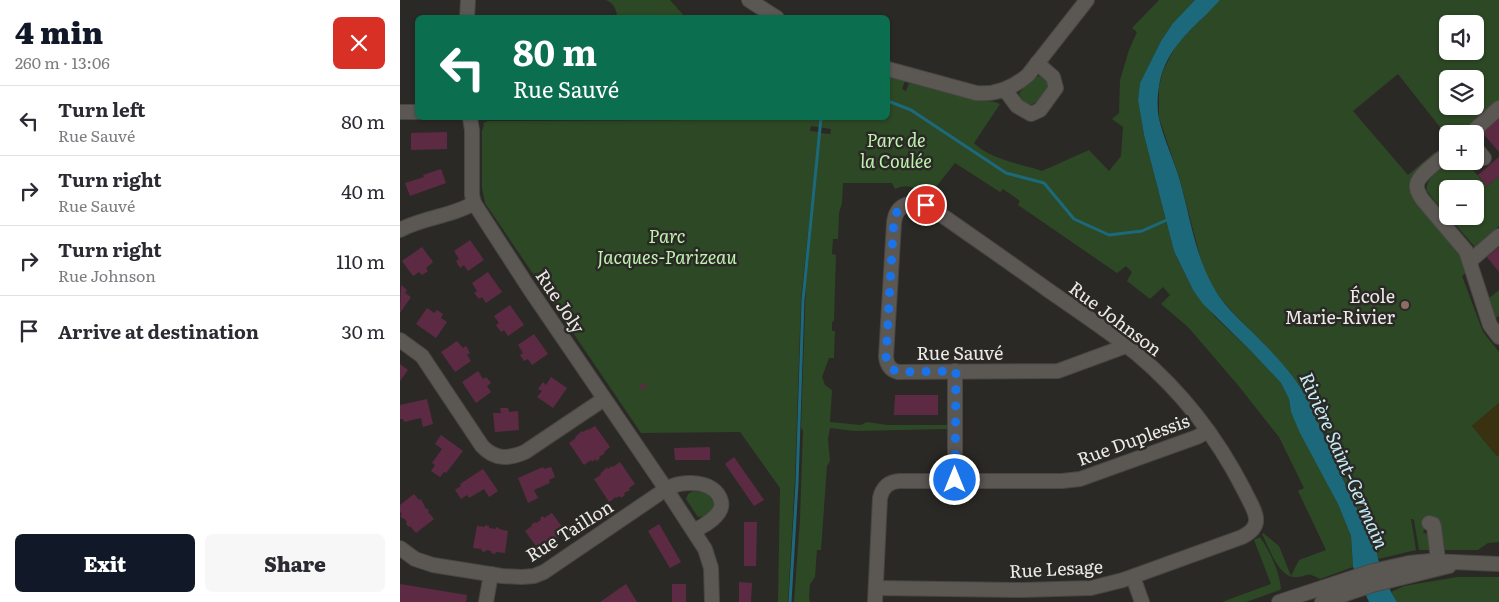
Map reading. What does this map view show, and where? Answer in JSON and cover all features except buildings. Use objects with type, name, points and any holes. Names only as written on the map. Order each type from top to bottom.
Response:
[{"type":"street","points":[[468,0],[468,15]]},
{"type":"street","points":[[749,0],[772,15]]},
{"type":"street","points":[[890,71],[976,93],[991,93],[1005,90],[1023,79],[1087,0]]},
{"type":"street","points":[[1005,90],[1017,106],[1031,114],[1037,112],[1056,88],[1053,77],[1037,63]]},
{"type":"street","points":[[1480,125],[1499,108]]},
{"type":"street","points":[[400,112],[415,112]]},
{"type":"street","name":"Rue Joly","points":[[470,120],[472,195],[474,203],[705,549],[710,563],[712,602]]},
{"type":"street","points":[[1439,161],[1421,177],[1417,188],[1422,199],[1464,248],[1496,328]]},
{"type":"street","points":[[400,230],[411,224],[462,209],[474,203]]},
{"type":"street","name":"Rue Johnson","points":[[898,211],[911,203],[921,203],[930,207],[1141,358],[1166,382],[1208,431],[1234,470],[1254,510],[1256,526]]},
{"type":"street","name":"Rue Sauvé","points":[[898,211],[894,216],[886,352],[886,361],[890,368],[898,372],[1058,371],[1126,346]]},
{"type":"street","points":[[1470,261],[1499,236]]},
{"type":"street","points":[[400,340],[422,356],[482,446],[487,452],[497,457],[510,457],[525,452],[604,398]]},
{"type":"street","points":[[955,480],[956,371]]},
{"type":"street","name":"Rue Duplessis","points":[[875,595],[880,498],[883,489],[891,482],[900,480],[1062,481],[1080,479],[1197,437],[1208,431]]},
{"type":"street","points":[[666,489],[680,483],[695,484],[710,486],[718,495],[721,506],[719,512],[709,522],[694,531]]},
{"type":"street","name":"Rue Taillon","points":[[400,548],[415,559],[428,564],[522,577],[539,574],[666,489]]},
{"type":"street","points":[[1429,523],[1433,524],[1434,527],[1439,565]]},
{"type":"street","name":"Rue Lesage","points":[[875,595],[1082,589],[1101,586],[1133,577],[1242,537],[1254,530],[1256,526]]},
{"type":"street","points":[[1286,601],[1392,573],[1409,563],[1439,565],[1460,562],[1499,564]]},
{"type":"street","points":[[486,602],[491,574]]},
{"type":"street","points":[[1133,577],[1142,602]]},
{"type":"street","points":[[1322,602],[1360,582]]},
{"type":"green space","points":[[606,0],[670,0],[683,15],[616,15],[614,7]]},
{"type":"green space","points":[[1159,0],[1195,0],[1173,23],[1161,41],[1140,83],[1138,100],[1144,135],[1174,251],[1193,290],[1215,317],[1281,383],[1289,399],[1291,412],[1338,504],[1351,536],[1353,567],[1320,579],[1311,575],[1291,576],[1299,560],[1326,550],[1298,491],[1304,488],[1279,437],[1188,327],[1161,304],[1170,295],[1163,287],[1150,299],[1127,281],[1132,272],[1126,266],[1117,273],[1018,205],[1020,201],[1003,189],[1000,192],[955,163],[928,197],[909,186],[895,189],[892,183],[843,183],[838,239],[833,239],[832,254],[836,255],[834,321],[832,322],[832,331],[835,331],[834,358],[829,358],[822,377],[825,385],[832,390],[830,422],[861,425],[867,422],[887,425],[949,425],[949,429],[854,431],[830,428],[828,439],[830,461],[827,466],[821,550],[817,550],[815,577],[810,584],[810,602],[794,602],[800,519],[806,281],[820,133],[830,134],[831,129],[811,126],[810,131],[819,132],[801,299],[795,479],[788,602],[778,602],[780,488],[740,432],[641,433],[485,203],[482,188],[482,131],[483,123],[488,121],[890,120],[890,77],[905,81],[902,89],[906,91],[909,83],[1000,104],[974,143],[980,149],[997,157],[1042,171],[1089,150],[1109,171],[1121,156],[1123,127],[1112,119],[1119,113],[1120,80],[1129,50],[1137,32],[1132,28]]},
{"type":"green space","points":[[1220,0],[1499,0],[1499,101],[1484,114],[1484,70],[1439,70],[1439,115],[1483,115],[1471,125],[1439,126],[1398,74],[1353,111],[1408,175],[1435,152],[1438,153],[1415,174],[1439,216],[1439,225],[1444,225],[1460,253],[1467,272],[1462,276],[1483,332],[1499,352],[1499,403],[1472,426],[1497,456],[1499,454],[1499,542],[1488,543],[1478,550],[1441,550],[1436,517],[1426,518],[1426,527],[1423,532],[1428,535],[1435,550],[1419,550],[1414,520],[1411,519],[1416,550],[1378,559],[1375,543],[1349,493],[1322,428],[1300,386],[1222,300],[1211,285],[1203,268],[1180,180],[1159,118],[1159,87],[1163,71],[1177,44]]},
{"type":"green space","points":[[1040,76],[1048,83],[1048,86],[1039,100],[1029,105],[1021,100],[1019,93],[1033,78]]},
{"type":"green space","points":[[1473,170],[1482,180],[1439,180],[1439,206],[1427,191],[1428,182],[1438,171]]},
{"type":"green space","points":[[1499,176],[1499,226],[1475,247],[1456,225],[1484,225],[1484,183],[1487,186]]},
{"type":"green space","points":[[1499,290],[1499,316],[1495,318],[1488,299]]},
{"type":"green space","points":[[693,491],[707,493],[714,503],[713,510],[705,516],[698,517],[686,499],[688,494]]},
{"type":"green space","points":[[1262,534],[1279,546],[1291,576],[1283,572]]},
{"type":"green space","points":[[1260,537],[1271,555],[1276,568],[1280,581],[1280,590],[1246,602],[1222,602],[1271,584],[1254,540]]},
{"type":"green space","points":[[1457,577],[1499,577],[1499,602],[1397,602],[1391,592],[1404,586]]},
{"type":"sand","points":[[1499,403],[1499,454],[1497,456],[1472,426]]},
{"type":"water","points":[[1195,0],[1220,0],[1188,32],[1168,59],[1160,82],[1158,107],[1161,127],[1180,181],[1200,257],[1221,299],[1282,363],[1308,399],[1349,493],[1375,543],[1378,559],[1397,602],[1369,602],[1353,567],[1351,536],[1338,504],[1300,433],[1291,412],[1289,399],[1281,383],[1203,304],[1193,290],[1174,251],[1144,135],[1138,100],[1140,83],[1161,41],[1173,23]]},
{"type":"waterway","points":[[890,102],[911,110],[1006,173],[1044,183],[1074,219],[1109,235],[1142,231],[1169,219]]},
{"type":"waterway","points":[[790,602],[797,483],[803,300],[821,120]]},
{"type":"place","name":"École Marie-Rivier","points":[[1405,305]]},
{"type":"route","points":[[926,205],[921,203],[907,204],[894,216],[886,361],[890,368],[898,372],[956,371],[955,480]]},
{"type":"park label","name":"Parc de la Coulée","points":[[896,149]]},
{"type":"park label","name":"Parc Jacques-Parizeau","points":[[667,245]]},
{"type":"water label","name":"Rivière Saint-Germain","points":[[1345,460]]}]
